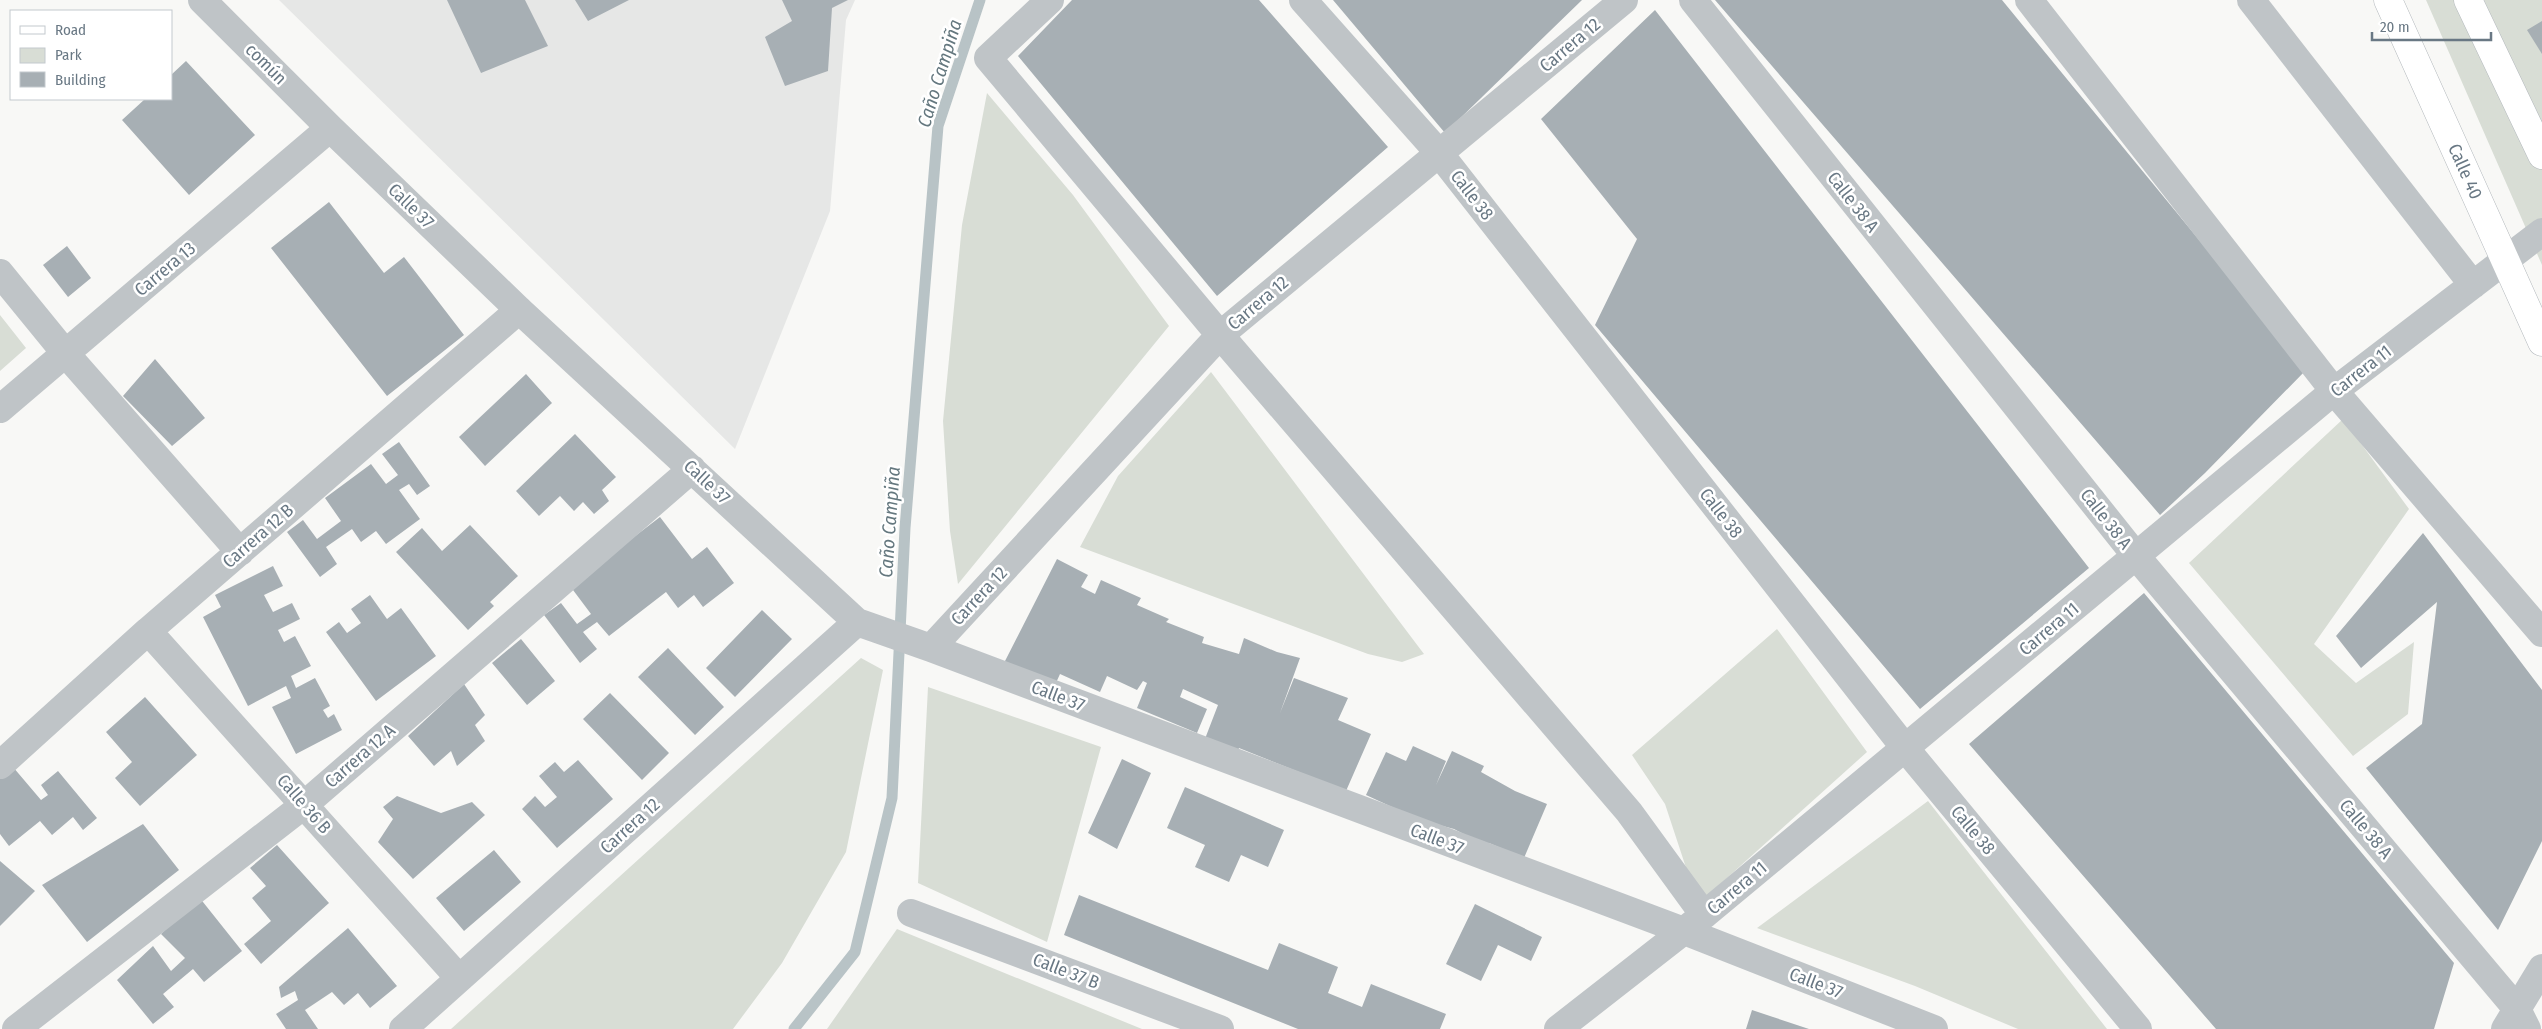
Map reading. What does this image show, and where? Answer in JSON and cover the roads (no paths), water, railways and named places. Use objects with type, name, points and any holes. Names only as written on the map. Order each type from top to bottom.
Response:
[{"type":"main road","name":"Calle 40","points":[[2388,0],[2542,342]]},
{"type":"main road","points":[[2468,0],[2542,156]]},
{"type":"street","name":"común","points":[[202,0],[330,128]]},
{"type":"street","points":[[1050,0],[988,58],[1220,335],[1629,812],[1694,923]]},
{"type":"street","name":"Calle 38","points":[[1303,0],[1439,153],[1905,748],[2138,1029]]},
{"type":"street","name":"Carrera 12","points":[[924,646],[1220,335],[1624,0]]},
{"type":"street","name":"Calle 38 A","points":[[1693,0],[2136,556],[2517,1022]]},
{"type":"street","points":[[2029,0],[2334,391],[2542,633]]},
{"type":"street","points":[[2251,0],[2473,285]]},
{"type":"street","name":"Calle 37","points":[[330,128],[519,310],[864,625],[1694,923],[1934,1029]]},
{"type":"street","name":"Carrera 13","points":[[0,409],[330,128]]},
{"type":"street","name":"Carrera 11","points":[[1558,1029],[1694,923],[2334,391],[2542,232]]},
{"type":"street","points":[[0,273],[66,354],[240,552]]},
{"type":"street","name":"Carrera 12 B","points":[[0,766],[148,631],[519,310]]},
{"type":"street","name":"Carrera 12 A","points":[[16,1029],[304,805],[692,469]]},
{"type":"street","name":"Carrera 12","points":[[402,1029],[864,625]]},
{"type":"street","name":"Calle 36 B","points":[[148,631],[459,978]]},
{"type":"street","name":"Calle 37 B","points":[[911,913],[1220,1029]]},
{"type":"street","points":[[2517,1022],[2542,968]]},
{"type":"waterway","name":"Caño Campiña","points":[[794,1029],[855,952],[892,798],[905,528],[938,126],[980,0]]}]
